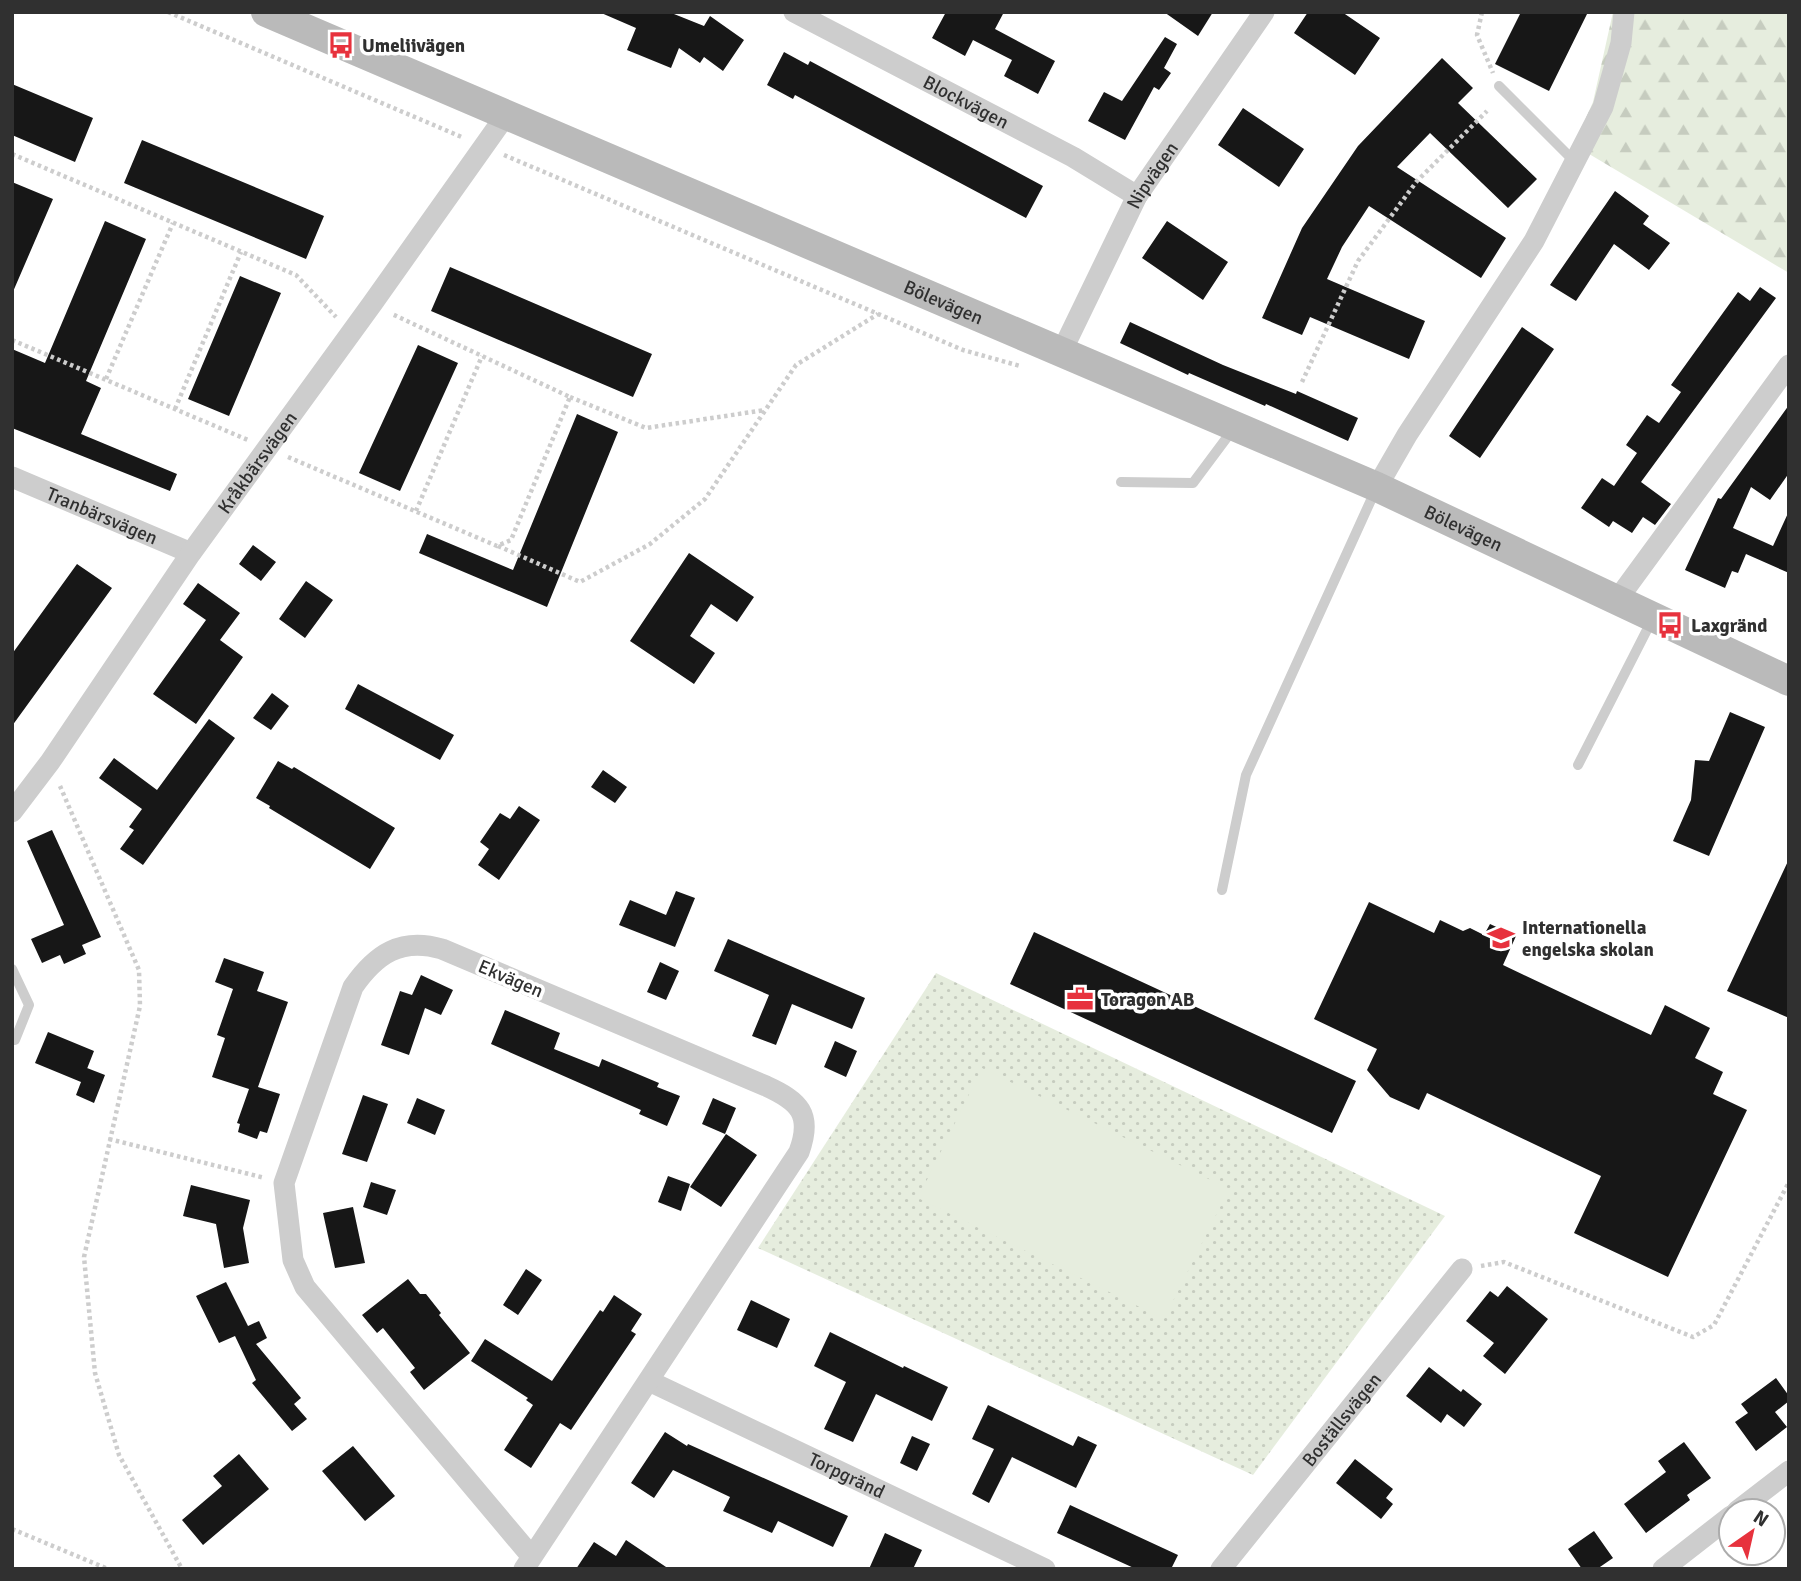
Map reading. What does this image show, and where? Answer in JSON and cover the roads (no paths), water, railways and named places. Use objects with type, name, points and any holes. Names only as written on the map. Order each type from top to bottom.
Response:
[{"type":"street","name":"Bölevägen","points":[[266,12],[1377,487],[1789,681]]},
{"type":"street","name":"Nipvägen","points":[[1061,353],[1137,196],[1264,12]]},
{"type":"street","points":[[1377,487],[1407,435],[1534,242],[1603,107],[1620,43],[1624,12]]},
{"type":"street","name":"Blockvägen","points":[[798,13],[1073,157],[1137,196]]},
{"type":"street","name":"Kråkbärsvägen","points":[[12,812],[50,762],[191,553],[506,115]]},
{"type":"street","points":[[1618,600],[1789,365]]},
{"type":"street","name":"Tranbärsvägen","points":[[12,477],[191,553]]},
{"type":"street","name":"Ekvägen","points":[[423,943],[442,949],[787,1096],[800,1108],[806,1124],[799,1152],[649,1381],[528,1563],[305,1287],[293,1260],[284,1183],[353,987],[381,956],[403,945],[423,943]]},
{"type":"street","name":"Boställsvägen","points":[[1220,1569],[1462,1269]]},
{"type":"street","name":"Torpgränd","points":[[649,1381],[1045,1569]]},
{"type":"street","points":[[1755,1497],[1789,1471]]},
{"type":"street","points":[[1663,1569],[1717,1527]]},
{"type":"lane","points":[[1499,86],[1575,162]]},
{"type":"lane","points":[[1121,482],[1193,483],[1235,426]]},
{"type":"lane","points":[[1222,890],[1246,775],[1377,487]]},
{"type":"lane","points":[[1578,765],[1653,617]]},
{"type":"lane","points":[[12,969],[29,1005],[16,1040]]},
{"type":"place","name":"Umeliivägen","points":[[341,45]]},
{"type":"place","name":"Laxgränd","points":[[1670,625]]},
{"type":"place","name":"Internationella engelska skolan","points":[[1501,938]]},
{"type":"place","name":"Toragon AB","points":[[1080,999]]}]
